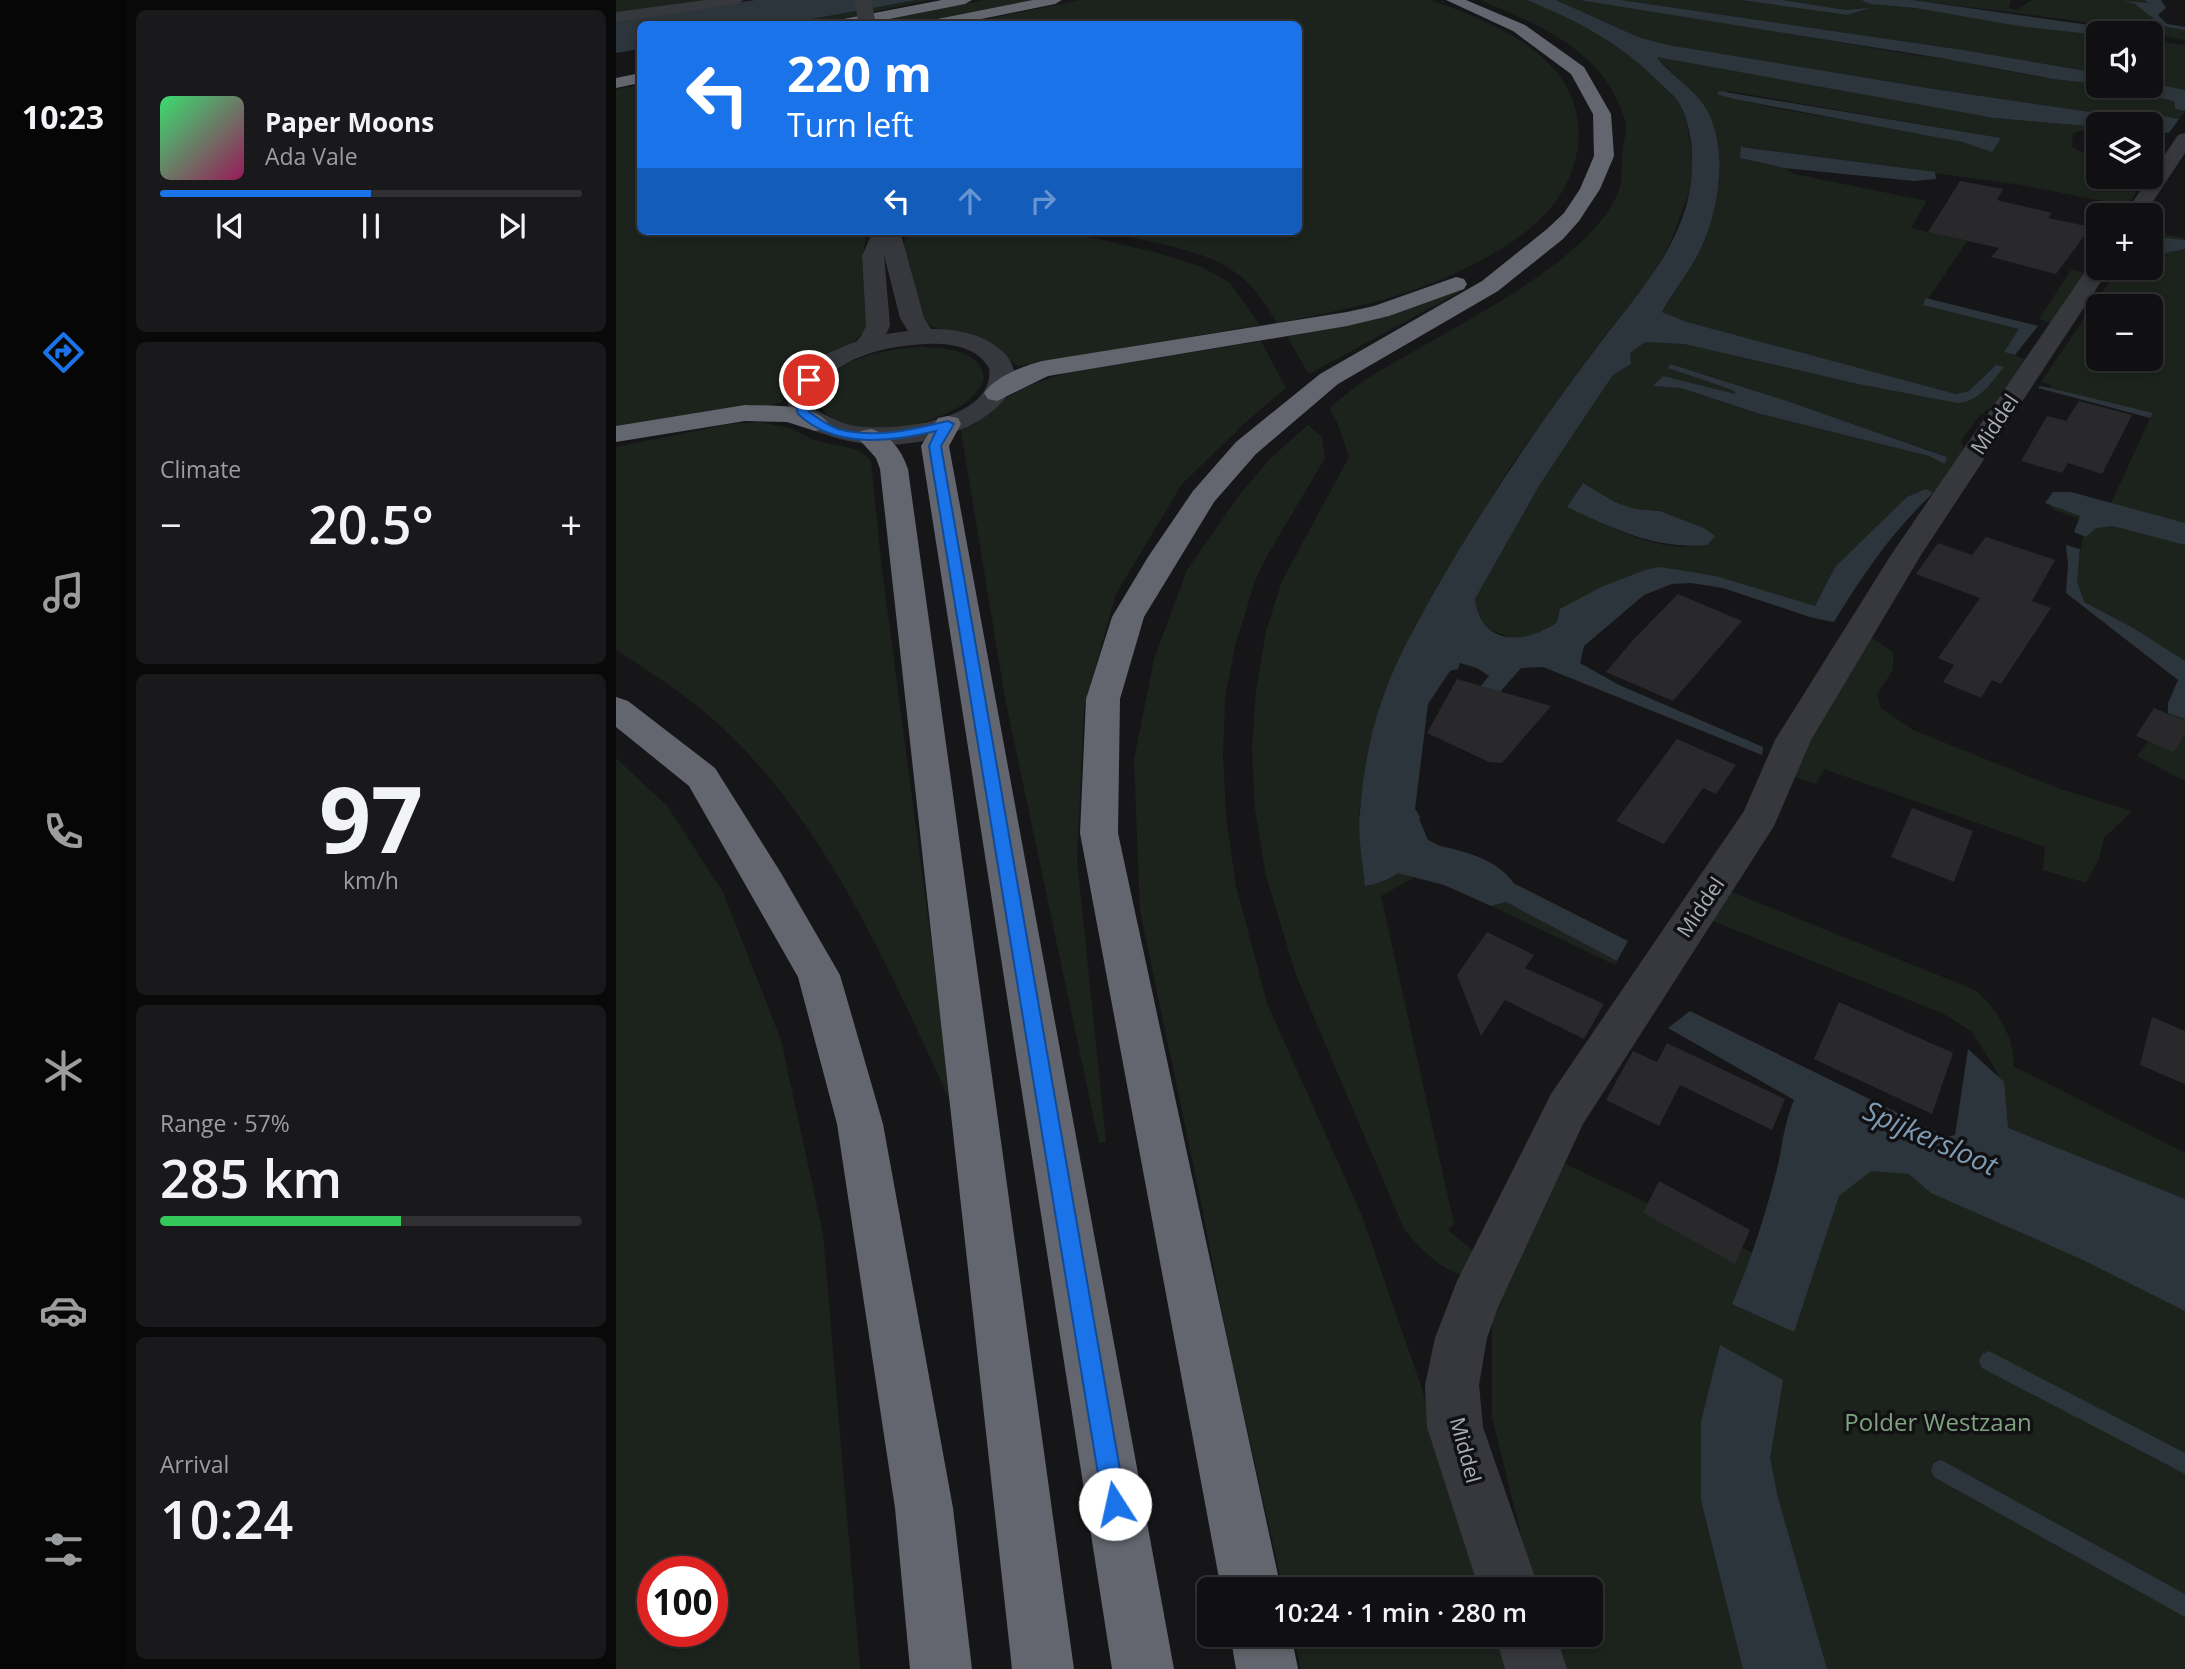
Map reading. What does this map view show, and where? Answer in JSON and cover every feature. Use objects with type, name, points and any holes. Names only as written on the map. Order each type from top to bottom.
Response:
[{"type":"highway","points":[[858,21],[965,0]]},
{"type":"highway","points":[[949,21],[1055,0]]},
{"type":"highway","points":[[1249,1577],[1099,833],[1103,699],[1128,617],[1163,556],[1203,497],[1246,448],[1329,379],[1490,286],[1572,217],[1594,181],[1604,156],[1602,114],[1578,71],[1519,28],[1453,0]]},
{"type":"highway","points":[[616,83],[637,79]]},
{"type":"highway","points":[[997,393],[1020,378],[1063,364],[1347,319],[1381,311],[1450,286],[1538,248]]},
{"type":"highway","points":[[616,434],[746,413],[790,414],[815,423]]},
{"type":"highway","points":[[948,424],[935,446],[1143,1669]]},
{"type":"highway","points":[[871,437],[889,455],[894,469],[1043,1669]]},
{"type":"highway","points":[[616,709],[702,778],[819,975],[860,1124],[924,1508],[941,1669]]},
{"type":"highway","points":[[1263,1647],[1267,1669]]},
{"type":"street","points":[[616,17],[737,0]]},
{"type":"street","points":[[863,0],[866,21]]},
{"type":"street","points":[[2142,203],[2185,139]]},
{"type":"street","points":[[866,346],[878,326],[873,256],[885,235]]},
{"type":"street","points":[[888,235],[912,318],[924,337]]},
{"type":"street","name":"Middel","points":[[1505,1577],[1455,1427],[1452,1385],[1461,1338],[1475,1299],[1567,1109],[1761,816],[1793,740],[1906,555],[2091,280]]},
{"type":"street","points":[[924,337],[963,341],[991,353],[1000,365],[1003,378],[997,393],[981,408],[948,424],[904,435],[871,437],[832,431],[804,414],[799,396],[809,380],[826,363],[866,346],[924,337]]},
{"type":"street","points":[[1528,1647],[1536,1669]]},
{"type":"green space","points":[[616,0],[725,0],[616,16]]},
{"type":"green space","points":[[916,0],[930,0],[831,21],[801,21]]},
{"type":"green space","points":[[984,0],[1034,0],[926,21],[879,21]]},
{"type":"green space","points":[[1080,0],[1431,0],[1513,36],[1555,70],[1568,88],[1575,108],[1578,149],[1573,169],[1552,206],[1529,229],[1494,253],[1443,278],[1397,295],[1277,323],[1248,283],[1216,261],[1179,248],[1119,235],[1302,235],[1302,21],[977,21]]},
{"type":"green space","points":[[1480,0],[1526,0],[1610,40],[1647,69],[1679,102],[1687,123],[1693,165],[1689,193],[1670,243],[1649,281],[1596,347],[1510,467],[1415,625],[1383,696],[1369,748],[1359,815],[1400,873],[1419,856],[1617,961],[1615,965],[1422,873],[1381,896],[1454,1224],[1448,1230],[1479,1256],[1469,1278],[1449,1270],[1433,1259],[1404,1229],[1296,975],[1266,876],[1255,809],[1252,751],[1256,690],[1266,631],[1282,581],[1349,457],[1337,422],[1329,408],[1388,366],[1542,274],[1576,247],[1603,219],[1619,190],[1626,124],[1610,86],[1596,68],[1562,40]]},
{"type":"green space","points":[[1556,0],[1579,0],[1682,15],[1954,60],[2037,77],[2086,83],[2086,98],[2163,96],[2174,101],[2175,109],[2185,112],[2179,119],[2163,117],[2163,112],[2090,112],[1668,45],[1638,37]]},
{"type":"green space","points":[[1621,0],[1741,0],[1848,15],[1867,9],[1846,10],[1783,0],[1861,0],[2086,33],[2086,71],[1963,50]]},
{"type":"green space","points":[[1912,0],[2011,0],[2009,8],[2017,10],[2032,0],[2149,0],[2163,21],[2086,23]]},
{"type":"green space","points":[[2163,21],[2185,29],[2185,40],[2163,36]]},
{"type":"green space","points":[[2163,42],[2185,45],[2185,90],[2163,85]]},
{"type":"green space","points":[[1657,57],[1994,118],[2086,126],[2086,130],[2073,133],[2072,147],[2086,154],[2086,189],[2138,189],[2130,203],[2113,203],[2022,185],[1745,147],[1743,159],[1784,168],[1794,174],[1927,201],[1911,228],[1967,241],[1924,305],[2020,329],[2004,352],[2025,359],[1992,407],[1979,416],[1961,441],[1966,453],[1933,493],[1835,567],[1815,606],[1645,570],[1603,586],[1536,635],[1514,639],[1486,628],[1477,615],[1475,599],[1539,486],[1613,375],[1631,364],[1630,353],[1645,341],[1684,344],[1858,384],[1957,403],[1996,365],[1969,391],[1956,394],[1686,322],[1662,312],[1701,248],[1719,182],[1714,131],[1708,112]],"holes":[[[1729,91],[2000,138],[1992,152],[1925,134],[1786,110],[1718,94]],[[1669,368],[1703,374],[1946,456],[1945,464],[1929,456],[1757,413],[1681,388],[1654,386],[1663,376],[1737,394],[1734,390]],[[1583,483],[1615,502],[1635,509],[1661,511],[1704,528],[1715,536],[1683,547],[1654,543],[1624,533],[1567,507]]]},
{"type":"green space","points":[[637,86],[637,235],[866,235],[862,261],[866,327],[846,347],[798,376],[782,403],[616,430],[616,89]]},
{"type":"green space","points":[[2163,234],[2185,238],[2185,691],[2183,671],[2072,595],[2086,521],[2054,510],[2050,506],[2050,503],[2108,510],[2152,414],[2050,388],[2051,385],[2041,382],[2086,316],[2086,371],[2163,371],[2163,294],[2101,294],[2111,280],[2163,280]]},
{"type":"green space","points":[[905,235],[1081,235],[1154,252],[1202,267],[1230,283],[1260,325],[1017,366],[991,345],[947,333],[931,326],[919,315],[904,254]]},
{"type":"green space","points":[[2071,270],[2086,273],[2052,324],[2039,319]]},
{"type":"green space","points":[[1469,287],[1309,374],[1287,337],[1390,314]]},
{"type":"green space","points":[[1261,341],[1286,388],[1247,421],[1182,484],[1116,594],[1084,707],[1077,860],[1106,1142],[1099,1143],[1006,703],[960,426],[1013,394],[1056,376]]},
{"type":"green space","points":[[922,347],[961,352],[977,362],[984,379],[973,396],[953,410],[927,421],[898,427],[870,429],[845,425],[827,414],[818,397],[824,383],[834,373],[847,364],[877,353]]},
{"type":"green space","points":[[760,422],[790,428],[814,440],[859,450],[871,461],[881,562],[953,1107],[862,918],[808,829],[742,747],[713,719],[682,694],[616,650],[616,447],[730,424]]},
{"type":"green space","points":[[1308,425],[1322,437],[1325,458],[1255,581],[1235,646],[1225,698],[1223,755],[1226,816],[1236,886],[1267,1003],[1362,1216],[1419,1380],[1481,1577],[1280,1577],[1227,1338],[1140,911],[1134,760],[1154,659],[1187,570],[1240,494],[1272,457]]},
{"type":"green space","points":[[1868,635],[1893,652],[1893,670],[1877,694],[1881,708],[1913,730],[2060,789],[2132,811],[2104,838],[2099,859],[2086,883],[2043,870],[2045,847],[1824,769],[1816,784],[1794,777],[1811,738]]},
{"type":"green space","points":[[2185,692],[2185,781],[2137,756]]},
{"type":"green space","points":[[616,758],[667,806],[723,892],[781,1040],[823,1234],[860,1669],[616,1669]]},
{"type":"green space","name":"Polder Westzaan","points":[[1724,889],[1975,990],[2003,1024],[2011,1045],[2013,1066],[2185,1153],[2185,1669],[1566,1669],[1558,1647],[1603,1647],[1603,1577],[1533,1577],[1492,1417],[1492,1320],[1555,1159],[1755,1254],[1782,1158],[1782,1137],[1805,1087],[1959,1148],[1989,1082],[1999,1075],[1972,1032],[1946,1015],[1703,917]]},
{"type":"green space","points":[[1296,1647],[1504,1647],[1512,1669],[1301,1669]]},
{"type":"water","points":[[755,0],[916,0],[801,21],[637,21],[637,50],[616,53],[616,21]]},
{"type":"water","points":[[1526,0],[1556,0],[1638,37],[1668,45],[2090,112],[2086,112],[2086,126],[1994,118],[1657,57],[1697,97],[1708,112],[1718,145],[1719,162],[1716,198],[1707,233],[1697,256],[1662,312],[1687,322],[1956,394],[1969,391],[1996,365],[2004,367],[1978,395],[1957,403],[1858,384],[1684,344],[1645,342],[1630,353],[1631,364],[1613,375],[1539,486],[1475,599],[1486,626],[1506,637],[1532,635],[1545,630],[1557,622],[1560,609],[1603,586],[1660,567],[1716,576],[1815,606],[1835,567],[1907,497],[1926,489],[1933,493],[1879,554],[1834,622],[1813,618],[1723,588],[1691,583],[1672,584],[1644,595],[1584,646],[1580,663],[1619,685],[1763,747],[1762,755],[1543,667],[1521,668],[1467,730],[1448,725],[1489,676],[1477,668],[1460,663],[1458,669],[1450,671],[1428,704],[1415,809],[1428,840],[1628,941],[1617,961],[1419,856],[1394,876],[1365,886],[1359,821],[1365,768],[1378,711],[1389,681],[1418,621],[1514,464],[1571,382],[1657,268],[1682,219],[1689,193],[1691,142],[1688,125],[1679,103],[1646,70],[1615,45],[1563,16]]},
{"type":"water","points":[[1579,0],[1621,0],[1963,50],[2086,71],[2086,83]]},
{"type":"water","points":[[1741,0],[1783,0],[1846,10],[1869,8],[1848,15]]},
{"type":"water","points":[[1861,0],[1912,0],[2086,25],[2086,34],[2019,26],[1915,8],[1870,4]]},
{"type":"water","points":[[2145,0],[2161,0],[2166,8],[2158,15],[2167,24],[2185,27],[2185,30],[2163,26],[2163,21],[2157,21],[2135,4],[2123,1],[2149,3]]},
{"type":"water","points":[[2163,85],[2185,90],[2185,111],[2175,109],[2174,101],[2161,98]]},
{"type":"water","points":[[1719,91],[2001,138],[1992,152],[1962,142],[1734,99],[1717,94]]},
{"type":"water","points":[[2164,116],[2179,119],[2169,133],[2163,132]]},
{"type":"water","points":[[1741,147],[1935,172],[1936,179],[1914,181],[1784,168],[1740,158]]},
{"type":"water","points":[[2163,238],[2185,240],[2185,249],[2163,255]]},
{"type":"water","points":[[1926,298],[2038,326],[2015,355],[2004,352],[2019,329],[1923,305]]},
{"type":"water","points":[[1670,364],[1787,401],[1947,457],[1945,464],[1929,456],[1757,413],[1681,388],[1653,386],[1663,376],[1736,394],[1733,390],[1668,368]]},
{"type":"water","points":[[2040,386],[2153,413],[2150,418],[2038,388]]},
{"type":"water","points":[[1583,483],[1615,502],[1635,509],[1660,511],[1704,528],[1715,536],[1707,545],[1688,546],[1652,541],[1617,530],[1567,507]]},
{"type":"water","points":[[2053,492],[2071,492],[2185,523],[2185,545],[2113,526],[2096,528],[2086,537],[2074,532],[2080,516],[2045,503]]},
{"type":"water","points":[[2066,545],[2080,549],[2077,581],[2084,602],[2133,628],[2185,661],[2185,719],[2168,713],[2168,703],[2178,680],[2066,593]]},
{"type":"water","name":"Spijkersloot","points":[[1690,1011],[1947,1137],[1955,1135],[1968,1049],[2004,1082],[2008,1128],[2185,1199],[2185,1311],[2081,1259],[1931,1193],[1909,1174],[1871,1171],[1839,1196],[1794,1332],[1732,1304],[1762,1221],[1794,1100],[1668,1028]]},
{"type":"water","points":[[1720,1345],[1783,1380],[1770,1458],[1778,1498],[1827,1669],[1743,1669],[1701,1500],[1701,1422]]},
{"type":"building","points":[[1960,181],[2003,189],[1997,200],[2052,213],[2048,218],[2086,226],[2086,234],[2056,274],[1991,257],[1999,248],[1928,232]]},
{"type":"building","points":[[2079,401],[2132,415],[2102,474],[2068,463],[2062,473],[2021,461],[2047,416],[2066,421]]},
{"type":"building","points":[[1986,537],[2055,560],[2032,601],[2051,608],[2001,684],[1992,680],[1981,698],[1943,682],[1954,665],[1938,658],[1980,598],[1916,574],[1938,543],[1972,555]]},
{"type":"building","points":[[1678,594],[1742,621],[1673,701],[1606,672]]},
{"type":"building","points":[[1457,679],[1551,706],[1502,763],[1489,762],[1427,733]]},
{"type":"building","points":[[2154,708],[2185,721],[2185,733],[2174,752],[2136,736]]},
{"type":"building","points":[[1677,739],[1736,765],[1716,794],[1703,788],[1664,844],[1616,821]]},
{"type":"building","points":[[1912,808],[1973,831],[1954,882],[1891,857]]},
{"type":"building","points":[[1487,932],[1534,955],[1525,968],[1604,1004],[1584,1039],[1505,1000],[1481,1036],[1457,975]]},
{"type":"building","points":[[1839,1002],[1953,1053],[1932,1114],[1814,1059]]},
{"type":"building","points":[[2152,1017],[2185,1031],[2185,1084],[2140,1065]]},
{"type":"building","points":[[1667,1043],[1785,1099],[1772,1130],[1680,1085],[1659,1126],[1606,1100],[1633,1051],[1657,1062]]},
{"type":"building","points":[[1659,1181],[1750,1230],[1735,1264],[1643,1213]]},
{"type":"waterway","points":[[2113,0],[2127,2]]},
{"type":"waterway","points":[[1397,817],[1388,853],[1456,869],[1491,887]]},
{"type":"waterway","points":[[1989,1361],[2185,1464]]},
{"type":"waterway","points":[[1941,1470],[2185,1606]]},
{"type":"route","points":[[809,380],[799,396],[804,414],[832,431],[871,437],[904,435],[948,424],[935,446],[1115,1504]]}]
